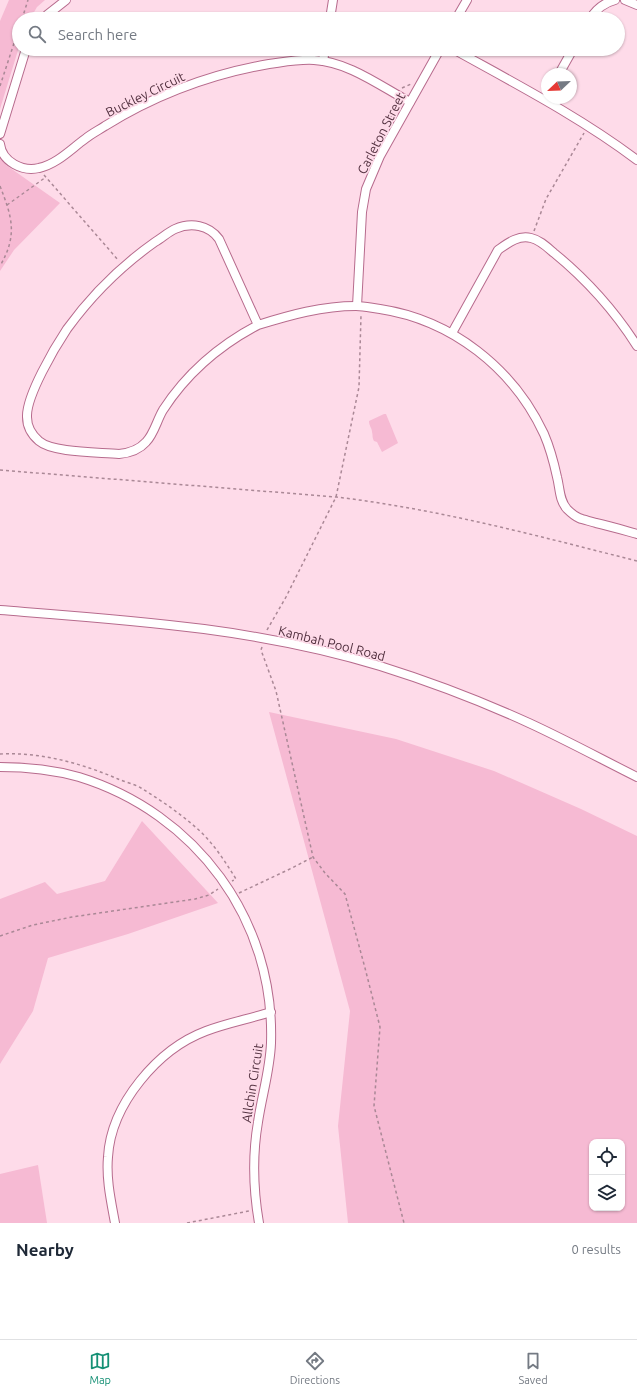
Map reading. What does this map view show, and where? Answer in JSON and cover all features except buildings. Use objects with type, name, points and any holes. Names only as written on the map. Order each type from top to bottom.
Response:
[{"type":"street","points":[[51,12],[66,0]]},
{"type":"street","points":[[331,12],[332,0]]},
{"type":"street","points":[[460,12],[467,0]]},
{"type":"street","points":[[595,12],[605,3],[614,0]]},
{"type":"street","points":[[625,0],[637,5]]},
{"type":"street","points":[[0,134],[24,56]]},
{"type":"street","points":[[323,61],[324,56]]},
{"type":"street","name":"Carleton Street","points":[[357,306],[362,212],[366,189],[380,156],[436,56]]},
{"type":"street","points":[[466,56],[541,95]]},
{"type":"street","points":[[562,68],[569,56]]},
{"type":"street","name":"Buckley Circuit","points":[[0,144],[6,158],[14,164],[24,168],[39,168],[53,163],[85,138],[156,98],[194,83],[253,67],[293,61],[323,61],[341,66],[358,73],[410,102]]},
{"type":"street","points":[[555,104],[610,140],[637,160]]},
{"type":"street","points":[[258,325],[216,235],[208,228],[198,225],[186,225],[175,229],[144,250],[124,267],[90,300],[72,323],[58,343],[41,374],[29,405],[27,417],[29,428],[39,442],[50,447],[119,454],[128,453],[136,450],[147,442],[163,410],[188,377],[220,348],[258,325],[295,314],[320,309],[357,306],[395,312],[419,318],[452,333],[478,351],[501,372],[530,408],[544,435],[550,449],[558,478],[561,498],[566,508],[578,518],[637,534]]},
{"type":"street","points":[[452,333],[498,250],[509,242],[522,238],[531,238],[539,241],[573,268],[600,296],[624,326],[637,346]]},
{"type":"street","name":"Kambah Pool Road","points":[[0,610],[121,620],[222,631],[314,649],[378,666],[440,686],[530,724],[637,777]]},
{"type":"street","name":"Allchin Circuit","points":[[0,767],[26,767],[59,772],[111,789],[144,806],[162,818],[188,839],[211,863],[233,896],[252,932],[260,954],[266,977],[271,1012],[271,1043],[268,1074],[258,1120],[254,1151],[254,1189],[259,1223]]},
{"type":"street","points":[[116,1223],[108,1178],[109,1146],[115,1124],[125,1104],[138,1084],[153,1066],[183,1042],[206,1031],[271,1012]]},
{"type":"path","points":[[24,12],[28,0]]},
{"type":"path","points":[[0,86],[12,49]]},
{"type":"path","points":[[531,238],[546,199],[589,126]]},
{"type":"path","points":[[8,205],[46,177],[124,267]]},
{"type":"path","points":[[0,186],[8,205],[11,238],[7,252],[0,266]]},
{"type":"path","points":[[357,306],[361,316],[359,387],[336,496],[286,598],[262,638],[261,650],[276,691],[312,857],[345,894],[380,1027],[374,1106],[404,1223]]},
{"type":"path","points":[[0,470],[336,496],[365,500],[505,528],[637,561]]},
{"type":"path","points":[[233,896],[312,857]]},
{"type":"path","points":[[0,936],[33,925],[72,917],[195,899],[209,895],[226,884]]},
{"type":"path","points":[[187,1223],[256,1210]]},
{"type":"shaded area","points":[[9,0],[45,0],[37,7],[34,12],[12,12],[12,56],[16,56],[0,109],[0,21]]},
{"type":"shaded area","points":[[0,153],[6,165],[60,203],[14,250],[0,271]]},
{"type":"shaded area","points":[[386,414],[398,443],[382,452],[377,442],[373,440],[369,421]]},
{"type":"shaded area","points":[[269,712],[396,739],[494,771],[581,809],[637,836],[637,1223],[348,1223],[338,1126],[350,1011]]},
{"type":"shaded area","points":[[142,821],[218,903],[128,934],[48,958],[33,1011],[0,1064],[0,899],[45,882],[57,894],[105,881]]},
{"type":"shaded area","points":[[38,1165],[47,1223],[0,1223],[0,1174]]}]
